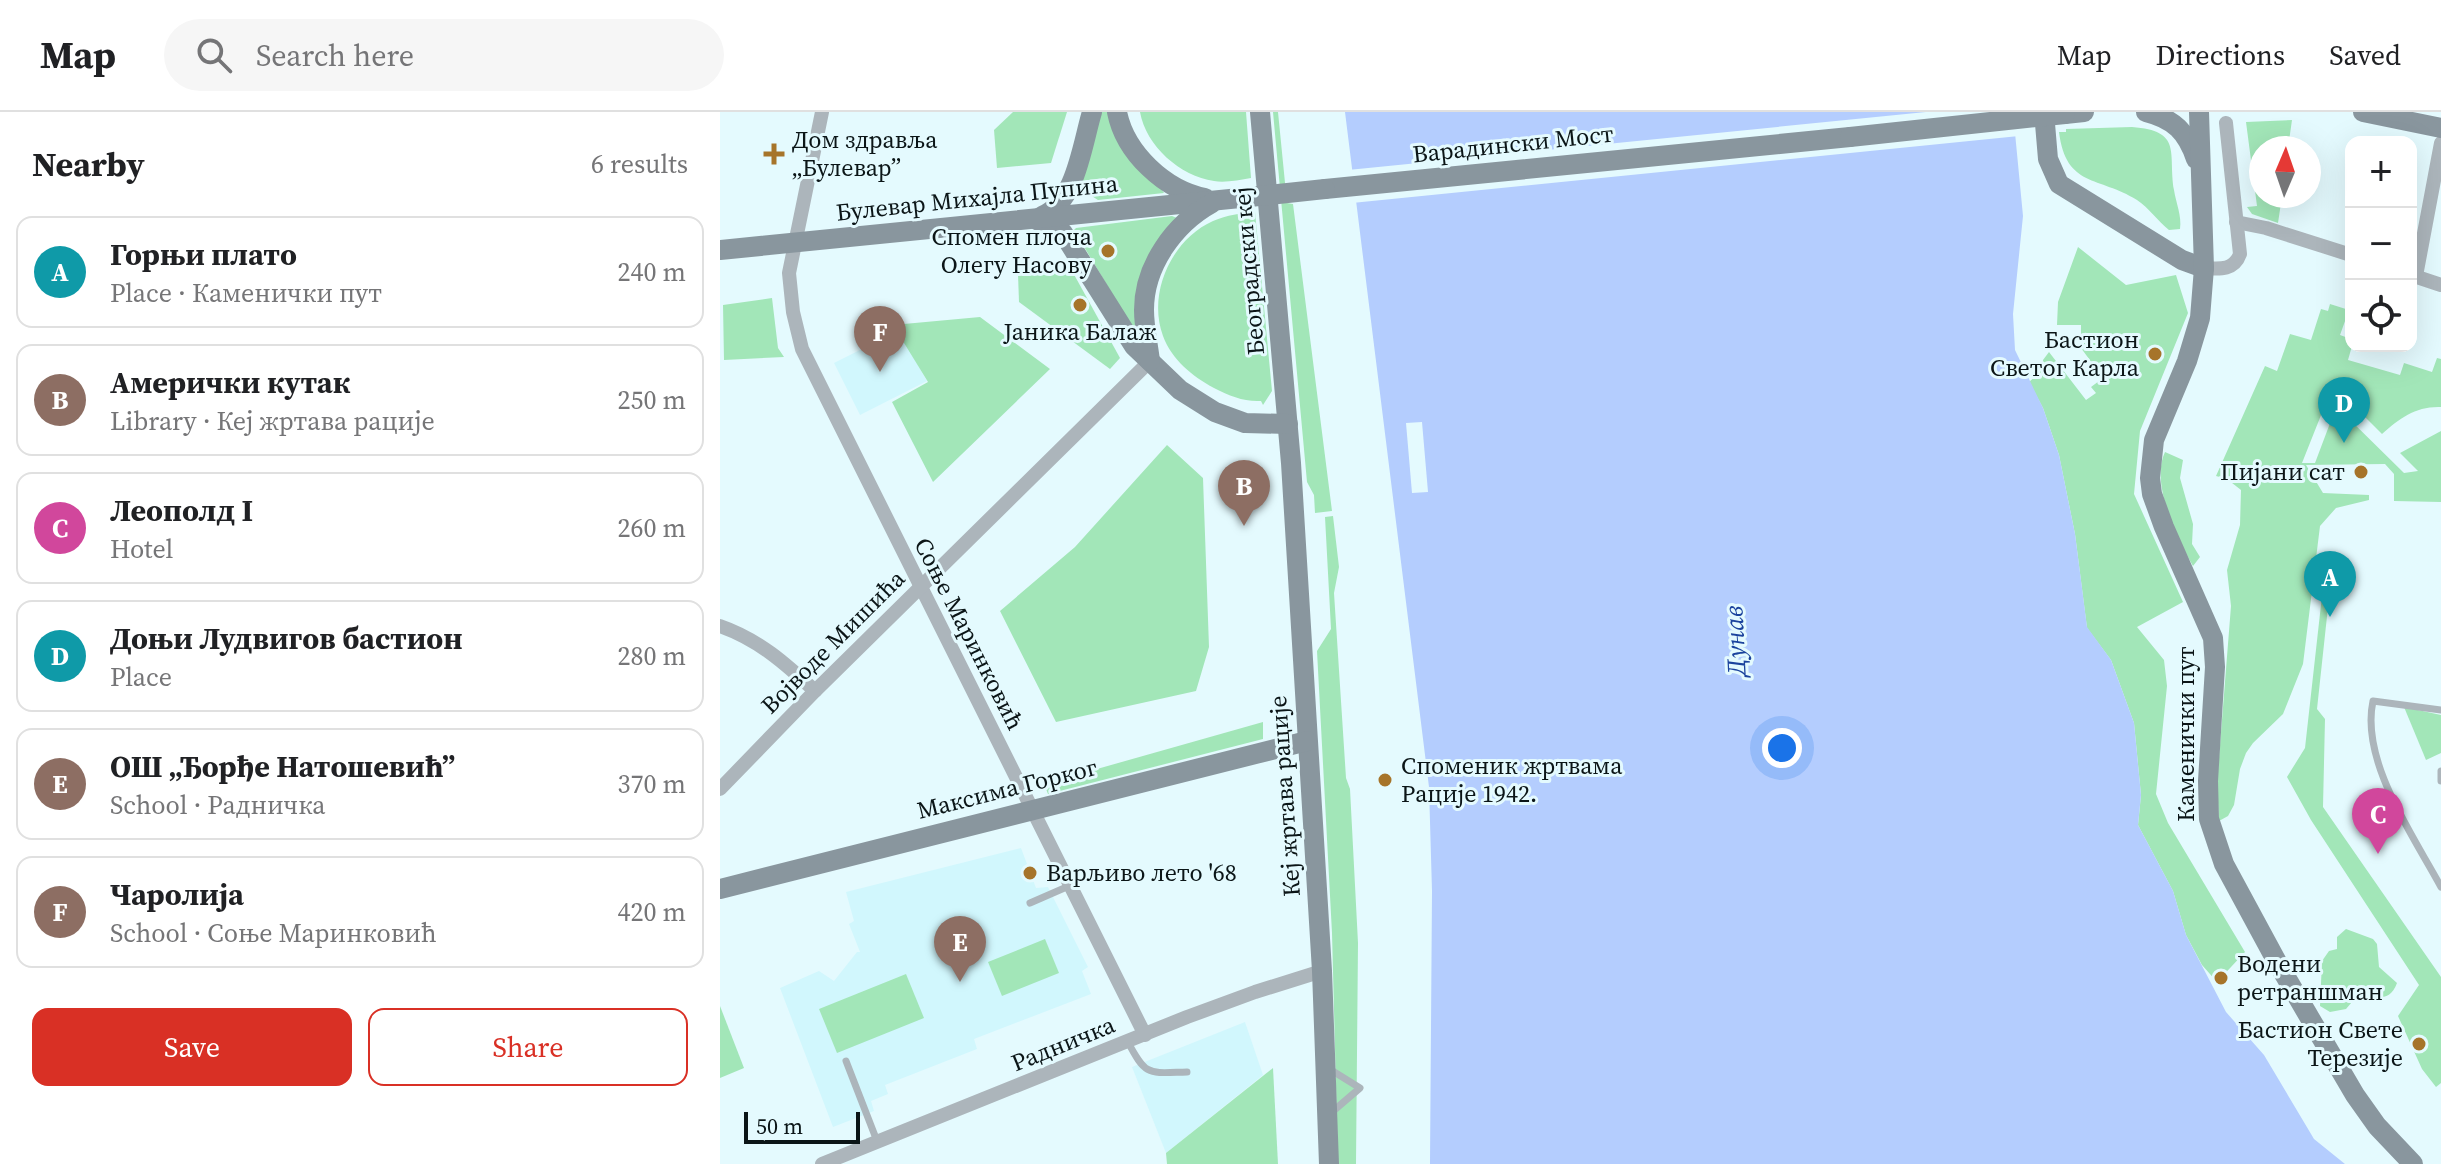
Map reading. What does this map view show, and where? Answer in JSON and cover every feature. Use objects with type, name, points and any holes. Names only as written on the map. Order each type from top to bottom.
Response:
[{"type":"main road","points":[[1033,219],[1055,208],[1066,194],[1092,112]]},
{"type":"main road","points":[[1117,112],[1124,134],[1152,170],[1173,186],[1196,197],[1217,201]]},
{"type":"main road","name":"Београдски кеј","points":[[1260,112],[1288,424]]},
{"type":"main road","points":[[2146,112],[2177,125],[2186,134],[2200,170]]},
{"type":"main road","name":"Каменички пут","points":[[2199,112],[2204,268],[2200,318],[2194,342],[2157,431],[2150,459],[2150,478],[2152,494],[2164,527],[2213,638],[2215,667],[2208,781],[2209,819],[2216,844],[2236,887],[2355,1095],[2377,1126],[2413,1164]]},
{"type":"main road","points":[[2363,112],[2441,128]]},
{"type":"main road","points":[[2064,113],[2048,159],[2059,184],[2182,260],[2204,268]]},
{"type":"main road","name":"Варадински Мост","points":[[1240,198],[2064,113]]},
{"type":"main road","name":"Булевар Михајла Пупина","points":[[720,250],[1240,198]]},
{"type":"main road","points":[[1150,361],[1144,307],[1149,275],[1161,252],[1183,225],[1199,210],[1217,201]]},
{"type":"main road","points":[[1033,219],[1052,225],[1063,233],[1134,346],[1180,390],[1215,412],[1245,423],[1288,424]]},
{"type":"main road","name":"Кеј жртава рације","points":[[1288,424],[1322,971],[1329,1164]]},
{"type":"main road","name":"Максима Горког","points":[[720,889],[1307,741]]},
{"type":"street","name":"Соње Маринковић","points":[[822,112],[794,243],[790,279],[793,312],[802,349],[1145,1035]]},
{"type":"street","points":[[2204,268],[2230,267],[2237,263],[2240,244],[2226,123]]},
{"type":"street","points":[[2417,257],[2441,143]]},
{"type":"street","points":[[2236,222],[2266,228],[2345,253]]},
{"type":"street","points":[[2417,277],[2441,285]]},
{"type":"street","name":"Војводе Мишића","points":[[720,789],[920,585],[1150,361]]},
{"type":"street","points":[[720,626],[755,641],[815,691]]},
{"type":"street","name":"Радничка","points":[[822,1164],[1255,992],[1322,971]]},
{"type":"lane","points":[[2440,710],[2373,701],[2370,727],[2382,776],[2441,887]]},
{"type":"lane","points":[[2441,771],[2441,781]]},
{"type":"lane","points":[[1030,903],[1069,886]]},
{"type":"lane","points":[[1128,1042],[1139,1065],[1153,1073],[1187,1072]]},
{"type":"lane","points":[[846,1061],[877,1142]]},
{"type":"lane","points":[[1326,1066],[1360,1088],[1328,1115]]},
{"type":"shaded area","points":[[893,322],[927,381],[860,415],[834,363],[862,349],[858,339]]},
{"type":"shaded area","points":[[1021,848],[1036,888],[1048,887],[1088,967],[1082,971],[1091,994],[974,1039],[977,1049],[885,1085],[888,1094],[871,1101],[874,1111],[833,1127],[780,988],[819,971],[834,981],[860,952],[849,924],[854,921],[846,892]]},
{"type":"shaded area","points":[[1245,1022],[1263,1075],[1166,1153],[1132,1067]]},
{"type":"green space","points":[[1013,112],[1067,112],[1051,163],[997,168],[994,130]]},
{"type":"green space","points":[[1100,112],[1108,112],[1164,193],[1098,200],[1084,191],[1082,179]]},
{"type":"green space","points":[[1140,112],[1246,112],[1251,178],[1214,181],[1177,166],[1149,136]]},
{"type":"green space","points":[[1273,112],[1278,112],[1287,203],[1293,204],[1332,511],[1315,513],[1314,495],[1307,482]]},
{"type":"green space","points":[[2292,120],[2290,136],[2249,136],[2249,145],[2246,122]]},
{"type":"green space","points":[[2132,127],[2159,133],[2170,146],[2180,229],[2169,230],[2137,200],[2077,172],[2063,150],[2059,132],[2066,132],[2066,129]]},
{"type":"green space","points":[[2247,207],[2280,208],[2278,223],[2252,214]]},
{"type":"green space","points":[[1255,212],[1272,391],[1263,405],[1261,401],[1226,394],[1191,373],[1177,360],[1163,336],[1158,302],[1161,285],[1175,254],[1198,229],[1213,221]]},
{"type":"green space","points":[[1172,216],[1177,218],[1160,239],[1141,342],[1074,230]]},
{"type":"green space","points":[[2078,247],[2126,285],[2176,275],[2188,313],[2140,431],[2134,494],[2183,602],[2137,627],[2164,660],[2167,686],[2156,794],[2168,823],[2245,952],[2217,982],[2202,965],[2186,935],[2173,891],[2138,825],[2141,795],[2134,723],[2111,660],[2087,628],[2075,534],[2059,455],[2043,408],[2029,382],[2042,370],[2043,360],[2049,352],[2086,400],[2096,393],[2091,387],[2103,378],[2081,348],[2081,325],[2057,325],[2058,302]]},
{"type":"green space","points":[[1071,269],[1120,358],[1110,369],[1019,302],[1018,274]]},
{"type":"green space","points":[[772,298],[778,348],[784,357],[724,360],[723,305]]},
{"type":"green space","points":[[2330,304],[2345,309],[2340,335],[2345,337],[2345,352],[2350,352],[2348,360],[2400,375],[2404,363],[2432,372],[2437,358],[2441,359],[2441,407],[2409,414],[2382,434],[2333,385],[2302,463],[2315,463],[2335,410],[2339,409],[2404,473],[2418,471],[2400,453],[2441,431],[2441,502],[2394,501],[2394,474],[2385,464],[2306,465],[2323,493],[2369,495],[2369,500],[2336,508],[2320,526],[2303,664],[2283,714],[2246,753],[2234,805],[2228,816],[2219,821],[2217,783],[2231,606],[2227,570],[2240,525],[2241,490],[2227,479],[2216,476],[2265,366],[2277,371],[2290,334],[2311,340],[2321,309],[2328,311]]},
{"type":"green space","points":[[980,317],[1050,369],[933,482],[892,402],[928,382],[893,325]]},
{"type":"green space","points":[[1167,445],[1203,478],[1209,647],[1196,691],[1056,722],[1000,611],[1075,547]]},
{"type":"green space","points":[[2165,452],[2183,460],[2180,478],[2193,524],[2192,544],[2200,557],[2193,566],[2173,526],[2163,494],[2161,465]]},
{"type":"green space","points":[[1333,516],[1339,567],[1334,593],[1346,778],[1350,789],[1358,943],[1356,1164],[1338,1164],[1332,933],[1317,651],[1331,629],[1325,517]]},
{"type":"green space","points":[[2325,569],[2332,570],[2317,709],[2325,719],[2323,807],[2441,977],[2441,1083],[2436,1087],[2422,1069],[2398,1016],[2419,985],[2311,820],[2287,777],[2305,748]]},
{"type":"green space","points":[[2404,707],[2441,715],[2441,753],[2426,760]]},
{"type":"green space","points":[[1263,722],[1263,739],[1048,794],[1044,784]]},
{"type":"green space","points":[[2346,929],[2373,939],[2377,944],[2379,967],[2397,983],[2385,997],[2357,996],[2346,1009],[2330,1012],[2320,1006],[2322,961],[2329,951],[2337,949],[2337,937]]},
{"type":"green space","points":[[1045,939],[1059,973],[1002,996],[988,962]]},
{"type":"green space","points":[[906,974],[924,1018],[837,1053],[819,1009]]},
{"type":"green space","points":[[720,1006],[744,1068],[720,1078]]},
{"type":"green space","points":[[1273,1068],[1278,1164],[1167,1164],[1166,1153]]},
{"type":"water","name":"Дунав","points":[[1345,112],[2013,112],[2023,216],[2013,314],[2015,350],[2043,408],[2059,455],[2075,534],[2087,627],[2111,660],[2134,723],[2141,795],[2138,825],[2173,891],[2186,935],[2226,1012],[2264,1055],[2314,1139],[2345,1164],[1430,1164],[1432,891],[1429,787]]},
{"type":"pier","points":[[1926,112],[2017,112],[2019,136],[1352,203],[1348,170]]},
{"type":"pier","points":[[1422,422],[1428,492],[1412,493],[1406,423]]},
{"type":"place","name":"Дом здравља „Булевар”","points":[[774,154]]},
{"type":"place","name":"Спомен плоча Олегу Насову","points":[[1108,251]]},
{"type":"place","name":"Јаника Балаж","points":[[1080,305]]},
{"type":"place","name":"Бастион Светог Карла","points":[[2155,354]]},
{"type":"place","name":"Чаролија","points":[[880,372]]},
{"type":"place","name":"Доњи Лудвигов бастион","points":[[2344,443]]},
{"type":"place","name":"Пијани сат","points":[[2361,472]]},
{"type":"place","name":"Амерички кутак","points":[[1244,526]]},
{"type":"place","name":"Горњи плато","points":[[2330,617]]},
{"type":"place","name":"Споменик жртвама Рације 1942.","points":[[1385,780]]},
{"type":"place","name":"Леополд I","points":[[2378,854]]},
{"type":"place","name":"Варљиво лето '68","points":[[1030,873]]},
{"type":"place","name":"Водени ретраншман","points":[[2221,978]]},
{"type":"place","name":"ОШ „Ђорђе Натошевић”","points":[[960,982]]},
{"type":"place","name":"Бастион Свете Терезије","points":[[2419,1044]]}]
